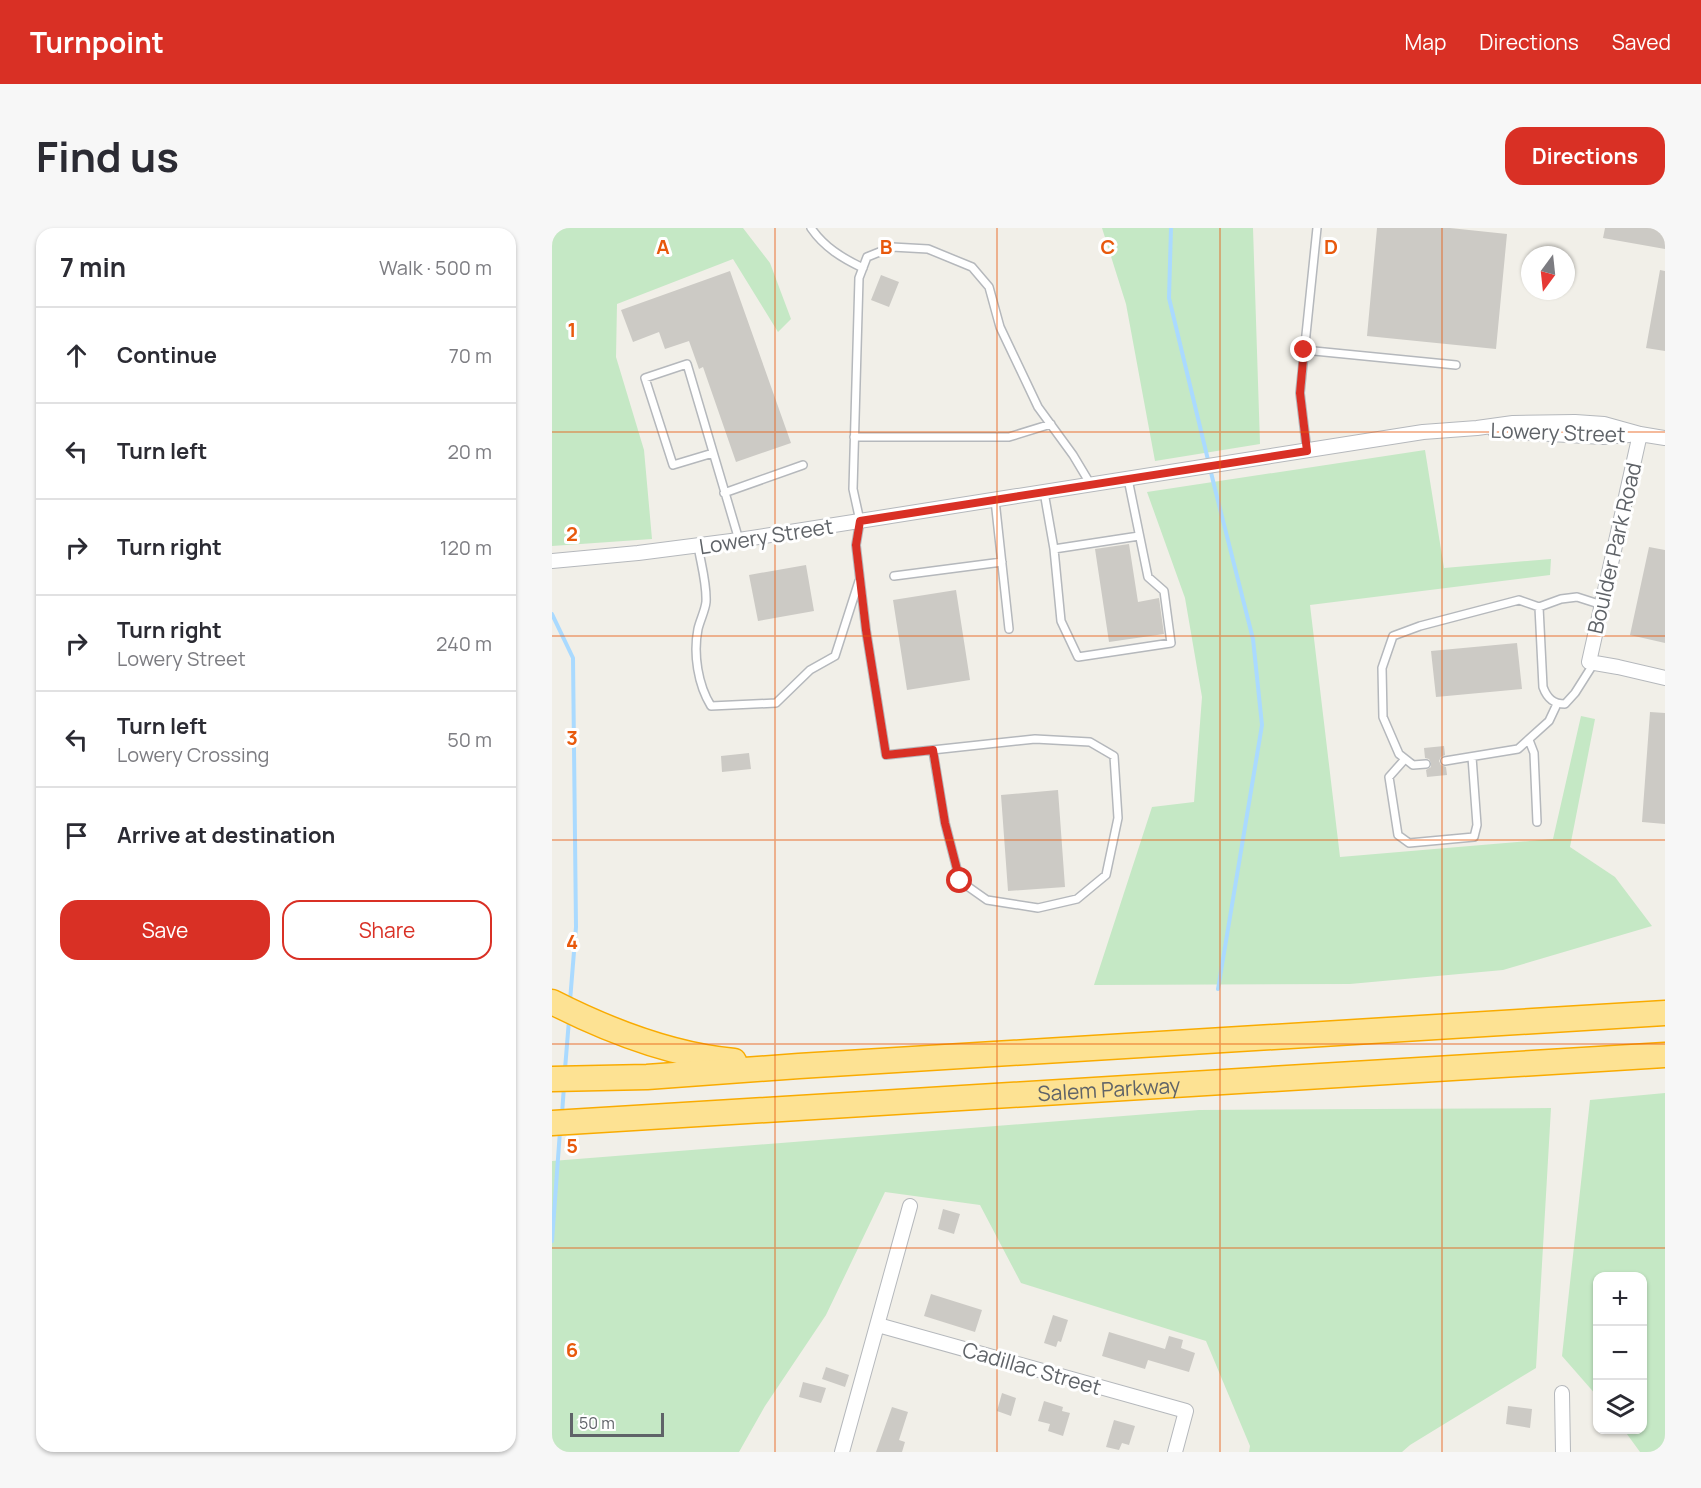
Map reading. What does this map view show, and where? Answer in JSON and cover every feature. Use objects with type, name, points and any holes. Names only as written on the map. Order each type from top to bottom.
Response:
[{"type":"highway","points":[[552,1002],[603,1026],[669,1049],[708,1058],[799,1066]]},
{"type":"highway","name":"Salem Parkway","points":[[552,1079],[647,1077],[1665,1013]]},
{"type":"highway","name":"Salem Parkway","points":[[552,1123],[1665,1055]]},
{"type":"street","name":"Lowery Street","points":[[552,561],[739,540],[1424,432],[1477,428],[1513,433],[1603,437],[1640,434],[1665,438]]},
{"type":"street","name":"Boulder Park Road","points":[[1592,662],[1602,605],[1640,434]]},
{"type":"street","points":[[1592,662],[1665,678]]},
{"type":"street","points":[[842,1452],[910,1206]]},
{"type":"street","name":"Cadillac Street","points":[[878,1325],[1186,1411],[1175,1452]]},
{"type":"street","points":[[1562,1393],[1563,1452]]},
{"type":"lane","points":[[811,228],[828,248],[863,268]]},
{"type":"lane","points":[[1307,451],[1300,393],[1317,228]]},
{"type":"lane","points":[[933,750],[945,823],[960,881],[987,900],[1038,908],[1077,899],[1107,875],[1118,818],[1114,756],[1090,742],[1035,739],[886,755],[860,579],[856,545],[860,521],[853,489],[859,278],[867,257],[892,247],[928,249],[972,267],[989,286],[1000,327],[1038,407],[1073,454],[1091,485]]},
{"type":"lane","points":[[1304,350],[1456,365]]},
{"type":"lane","points":[[713,453],[673,465],[645,378],[687,364],[739,540]]},
{"type":"lane","points":[[855,437],[1009,437],[1051,424]]},
{"type":"lane","points":[[724,493],[803,465]]},
{"type":"lane","points":[[1044,492],[1054,549],[1061,621],[1078,657],[1172,644],[1164,591],[1148,577],[1128,479]]},
{"type":"lane","points":[[995,500],[1009,629]]},
{"type":"lane","points":[[1054,549],[1139,536]]},
{"type":"lane","points":[[698,546],[706,602],[696,641],[697,658],[703,693],[711,706],[776,703],[810,670],[836,656],[860,579]]},
{"type":"lane","points":[[894,576],[1002,562]]},
{"type":"lane","points":[[1426,764],[1413,765],[1399,754],[1383,717],[1382,668],[1393,636],[1519,600],[1539,607],[1577,597],[1602,605]]},
{"type":"lane","points":[[1539,607],[1543,687],[1547,697],[1557,704],[1565,704],[1575,693],[1592,662]]},
{"type":"lane","points":[[1445,761],[1518,749],[1549,722],[1557,704]]},
{"type":"lane","points":[[1528,740],[1534,753],[1538,822]]},
{"type":"lane","points":[[1406,759],[1389,777],[1398,835],[1409,843],[1474,837],[1477,825],[1472,757]]},
{"type":"green space","points":[[552,228],[743,228],[770,263],[791,319],[778,332],[733,259],[617,304],[616,357],[644,450],[652,539],[552,546]]},
{"type":"green space","points":[[1102,228],[1253,228],[1260,444],[1155,461],[1126,304]]},
{"type":"green space","points":[[1425,450],[1444,568],[1551,559],[1550,575],[1310,605],[1340,857],[1553,839],[1581,716],[1595,719],[1570,847],[1615,877],[1652,926],[1503,970],[1350,984],[1094,985],[1152,807],[1194,802],[1202,697],[1185,598],[1147,492]]},
{"type":"green space","points":[[1665,1093],[1665,1452],[1640,1452],[1627,1434],[1647,1434],[1647,1272],[1593,1272],[1593,1391],[1562,1356],[1590,1100]]},
{"type":"green space","points":[[1551,1108],[1536,1368],[1402,1452],[1249,1452],[1250,1446],[1206,1341],[1021,1283],[980,1205],[885,1192],[826,1315],[765,1406],[739,1452],[552,1452],[552,1161],[1199,1110]]},
{"type":"building","points":[[1377,228],[1450,228],[1507,234],[1496,349],[1367,336]]},
{"type":"building","points":[[1605,228],[1665,228],[1665,249],[1603,238]]},
{"type":"building","points":[[1660,270],[1665,271],[1665,351],[1646,348]]},
{"type":"building","points":[[730,271],[791,443],[736,462],[703,367],[699,369],[689,341],[665,349],[659,332],[633,342],[621,310]]},
{"type":"building","points":[[881,275],[899,282],[889,307],[871,300]]},
{"type":"building","points":[[1129,544],[1138,602],[1159,598],[1164,634],[1109,642],[1095,549]]},
{"type":"building","points":[[1649,547],[1665,550],[1665,643],[1630,635]]},
{"type":"building","points":[[806,565],[814,611],[758,621],[749,575]]},
{"type":"building","points":[[956,590],[970,680],[907,690],[893,600]]},
{"type":"building","points":[[1517,643],[1522,689],[1436,697],[1431,651]]},
{"type":"building","points":[[1650,712],[1665,713],[1665,824],[1642,822]]},
{"type":"building","points":[[1444,746],[1445,755],[1439,761],[1446,767],[1447,775],[1427,777],[1426,770],[1431,767],[1431,763],[1425,758],[1424,748]]},
{"type":"building","points":[[749,753],[751,769],[722,772],[721,756]]},
{"type":"building","points":[[1058,790],[1065,887],[1008,891],[1001,795]]},
{"type":"building","points":[[943,1209],[960,1214],[954,1234],[938,1229]]},
{"type":"building","points":[[931,1294],[982,1310],[975,1332],[924,1316]]},
{"type":"building","points":[[1053,1315],[1068,1320],[1061,1342],[1058,1341],[1056,1347],[1044,1343]]},
{"type":"building","points":[[1109,1332],[1165,1349],[1169,1336],[1183,1340],[1181,1348],[1195,1353],[1189,1372],[1148,1360],[1145,1369],[1102,1356]]},
{"type":"building","points":[[826,1367],[849,1375],[845,1387],[822,1379]]},
{"type":"building","points":[[803,1382],[826,1388],[821,1403],[799,1397]]},
{"type":"building","points":[[1002,1393],[1016,1398],[1011,1416],[997,1411]]},
{"type":"building","points":[[1044,1401],[1063,1407],[1062,1411],[1070,1413],[1063,1436],[1048,1431],[1050,1424],[1038,1421]]},
{"type":"building","points":[[1508,1406],[1532,1409],[1530,1428],[1506,1424]]},
{"type":"building","points":[[892,1407],[908,1412],[899,1440],[905,1442],[902,1452],[876,1452]]},
{"type":"building","points":[[1114,1420],[1135,1426],[1129,1445],[1122,1443],[1119,1450],[1106,1447]]},
{"type":"waterway","points":[[1171,228],[1169,298],[1253,639],[1262,725],[1218,989]]},
{"type":"waterway","points":[[552,614],[573,658],[576,927],[570,1001]]},
{"type":"waterway","points":[[565,1069],[569,1020]]},
{"type":"waterway","points":[[562,1114],[564,1086]]},
{"type":"waterway","points":[[552,1241],[560,1131]]},
{"type":"route","points":[[960,881],[945,823],[933,750],[886,755],[866,630],[856,545],[860,521],[1307,451],[1300,393],[1304,350]]}]
